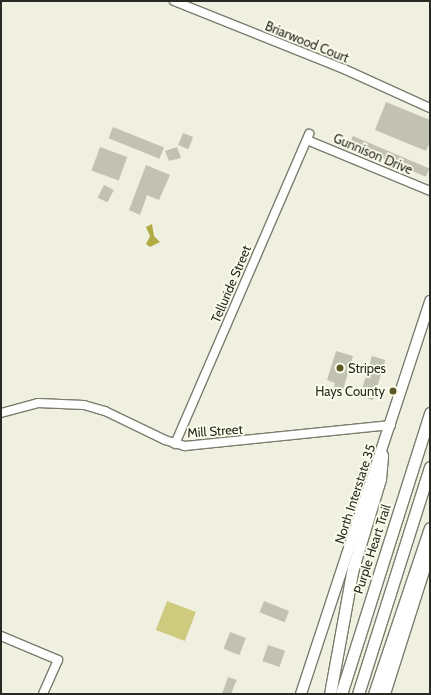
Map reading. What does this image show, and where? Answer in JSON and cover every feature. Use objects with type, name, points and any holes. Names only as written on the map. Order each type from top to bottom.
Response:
[{"type":"highway","name":"Purple Heart Trail","points":[[341,694],[430,413]]},
{"type":"highway","points":[[330,694],[353,568],[380,479],[382,455]]},
{"type":"highway","points":[[358,694],[430,467]]},
{"type":"highway","points":[[374,694],[430,528]]},
{"type":"main road","name":"North Interstate 35","points":[[301,694],[382,455],[430,301]]},
{"type":"main road","points":[[385,694],[430,552]]},
{"type":"street","name":"Briarwood Court","points":[[174,1],[344,70],[430,108]]},
{"type":"street","name":"Gunnison Drive","points":[[308,137],[430,191]]},
{"type":"street","name":"Telluride Street","points":[[175,444],[308,137]]},
{"type":"street","name":"Mill Street","points":[[1,413],[38,403],[84,405],[105,411],[175,444],[197,446],[391,425]]},
{"type":"street","points":[[1,636],[58,660],[43,694]]},
{"type":"shaded area","points":[[152,224],[154,236],[160,242],[150,247],[146,244],[150,236],[146,227]]},
{"type":"shaded area","points":[[167,601],[196,612],[185,641],[156,630]]},
{"type":"building","points":[[386,102],[430,120],[430,142],[426,151],[375,130]]},
{"type":"building","points":[[113,127],[164,148],[159,159],[109,138]]},
{"type":"building","points":[[183,133],[193,137],[188,149],[178,145]]},
{"type":"building","points":[[353,136],[429,168],[426,177],[349,144]]},
{"type":"building","points":[[100,147],[127,157],[119,180],[91,170]]},
{"type":"building","points":[[177,147],[181,158],[169,161],[165,151]]},
{"type":"building","points":[[146,165],[170,175],[159,200],[147,195],[140,215],[129,210]]},
{"type":"building","points":[[104,185],[114,190],[107,202],[98,197]]},
{"type":"building","name":"Stripes","points":[[336,351],[353,356],[343,390],[334,387],[335,383],[327,380]]},
{"type":"building","points":[[372,356],[385,360],[373,400],[360,396]]},
{"type":"building","points":[[264,601],[289,611],[285,622],[260,612]]},
{"type":"building","points":[[230,632],[246,638],[239,655],[224,649]]},
{"type":"building","points":[[268,645],[285,651],[279,667],[262,661]]},
{"type":"building","points":[[228,677],[237,680],[231,694],[222,694]]},
{"type":"place","name":"Stripes","points":[[340,368]]},
{"type":"place","name":"Hays County","points":[[393,391]]}]
